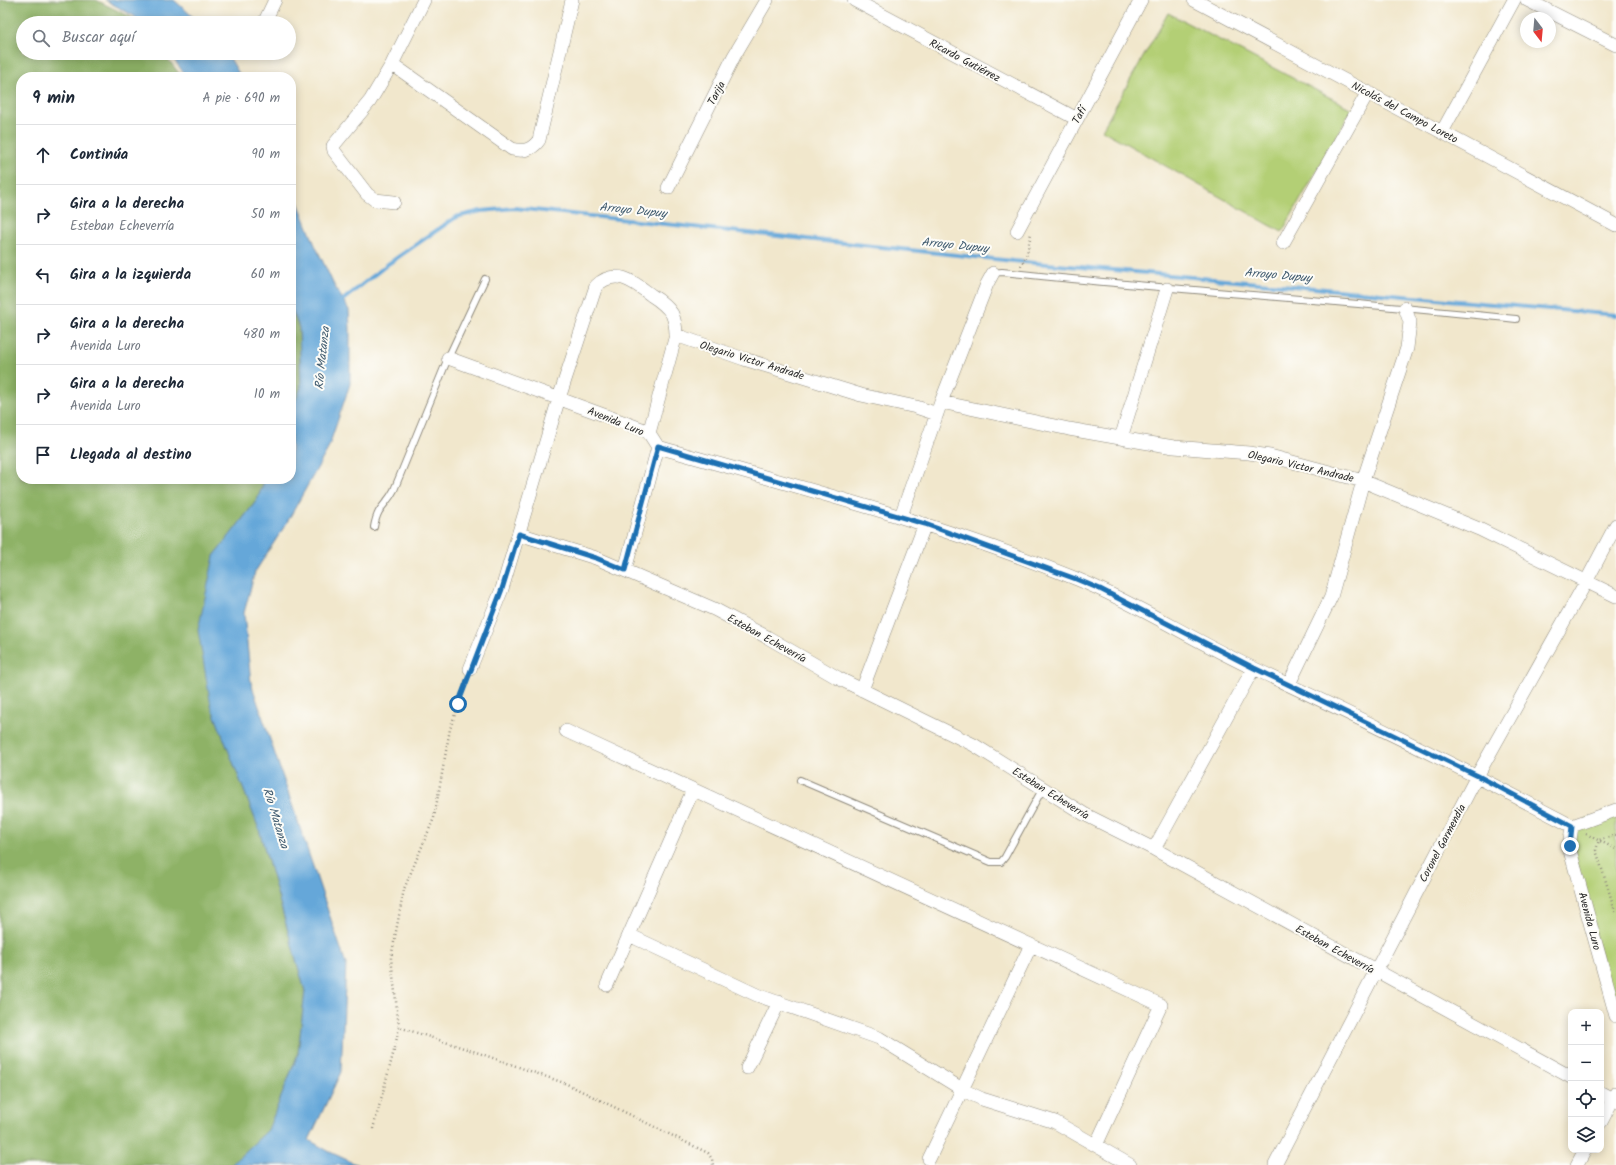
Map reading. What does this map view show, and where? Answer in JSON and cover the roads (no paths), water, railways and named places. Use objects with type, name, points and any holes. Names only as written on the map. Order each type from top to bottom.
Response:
[{"type":"street","points":[[394,202],[375,200],[367,194],[334,151],[334,146],[370,101],[392,64],[424,0]]},
{"type":"street","points":[[392,64],[512,148],[527,150],[535,146],[539,140],[571,0]]},
{"type":"street","name":"Tarija","points":[[668,188],[734,56],[767,0]]},
{"type":"street","name":"Ricardo Gutiérrez","points":[[854,0],[1077,119]]},
{"type":"street","name":"Tafí","points":[[1018,231],[1141,0]]},
{"type":"street","name":"Nicolás del Campo Loreto","points":[[1194,0],[1616,225]]},
{"type":"street","points":[[1442,132],[1514,0]]},
{"type":"street","points":[[1527,0],[1616,46]]},
{"type":"street","points":[[266,16],[271,1]]},
{"type":"street","points":[[1283,243],[1368,92]]},
{"type":"street","points":[[901,516],[937,414],[987,284],[994,273]]},
{"type":"street","points":[[470,669],[502,589],[558,398],[596,286],[608,278],[622,277],[630,280],[663,304],[671,313],[676,324],[676,335],[649,433]]},
{"type":"street","points":[[1121,438],[1167,288]]},
{"type":"street","points":[[1289,684],[1331,597],[1363,481],[1407,348],[1410,322],[1405,308]]},
{"type":"street","name":"Olegario Victor Andrade","points":[[676,335],[737,357],[877,400],[916,407],[937,414]]},
{"type":"street","name":"Avenida Luro","points":[[448,358],[649,433],[658,446]]},
{"type":"street","name":"Olegario Victor Andrade","points":[[942,402],[1069,429],[1174,447],[1263,455],[1363,481],[1473,526],[1587,580],[1616,596]]},
{"type":"street","points":[[625,570],[658,446],[901,516],[1076,579],[1100,589],[1254,668],[1478,776],[1572,826],[1616,810]]},
{"type":"street","points":[[862,690],[925,524]]},
{"type":"street","name":"Coronel Garmendia","points":[[1281,1163],[1375,971],[1478,776],[1616,525]]},
{"type":"street","name":"Esteban Echeverría","points":[[519,534],[596,558],[728,615],[862,690],[974,745],[1105,826],[1154,849],[1568,1075]]},
{"type":"street","points":[[1154,849],[1254,668]]},
{"type":"street","points":[[566,731],[1161,1005],[1096,1145]]},
{"type":"street","points":[[607,985],[693,790]]},
{"type":"street","name":"Avenida Luro","points":[[1572,826],[1570,846],[1616,1016]]},
{"type":"street","points":[[629,935],[757,995],[879,1038],[962,1089],[982,1099],[1055,1122],[1130,1165]]},
{"type":"street","points":[[929,1159],[1031,945]]},
{"type":"street","points":[[747,1068],[780,1002]]},
{"type":"street","points":[[1604,1094],[1615,1098],[1604,1117]]},
{"type":"street","points":[[1577,1165],[1583,1153]]},
{"type":"lane","points":[[994,273],[1002,272],[1516,319]]},
{"type":"lane","points":[[374,527],[380,508],[391,496],[394,490],[448,358],[485,279]]},
{"type":"lane","points":[[800,780],[991,862],[1000,862],[1005,857],[1043,788]]},
{"type":"water","points":[[105,0],[174,0],[192,16],[134,16]]},
{"type":"water","points":[[174,60],[231,60],[238,72],[183,72]]},
{"type":"water","name":"Río Matanza","points":[[296,198],[315,245],[334,285],[349,310],[350,384],[328,449],[286,524],[255,572],[244,613],[251,683],[346,964],[341,1072],[309,1140],[358,1165],[231,1165],[268,1130],[298,1054],[305,991],[259,829],[211,706],[198,630],[214,556],[257,500],[263,484],[296,484],[296,400],[301,387],[299,328],[296,320]]},
{"type":"waterway","name":"Arroyo Dupuy","points":[[339,303],[388,264],[456,217],[481,211],[515,208],[1013,261],[1616,315]]}]
